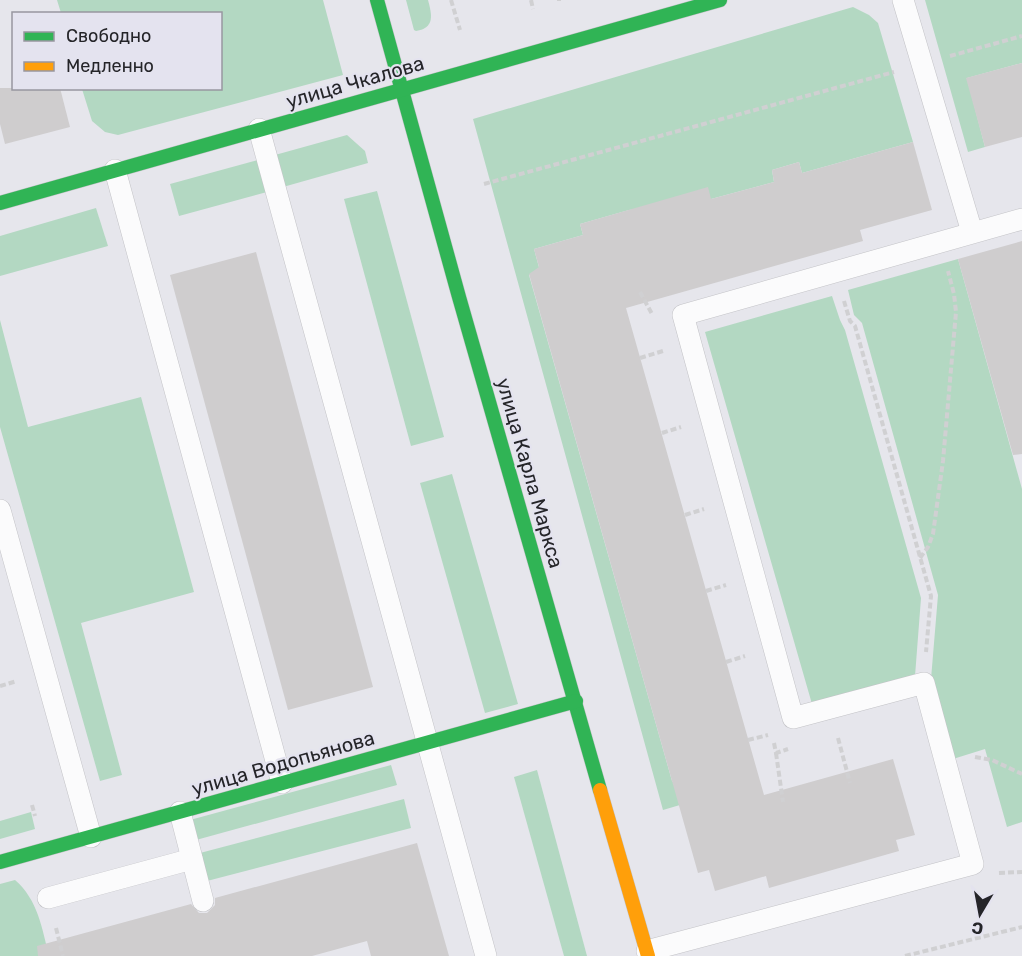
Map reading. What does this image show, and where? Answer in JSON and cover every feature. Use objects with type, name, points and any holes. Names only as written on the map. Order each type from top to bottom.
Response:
[{"type":"street","name":"улица Карла Маркса","points":[[377,0],[459,297],[648,954]]},
{"type":"street","name":"улица Чкалова","points":[[0,203],[720,0]]},
{"type":"street","name":"улица Водопьянова","points":[[0,862],[576,701]]},
{"type":"lane","points":[[903,0],[972,232]]},
{"type":"lane","points":[[259,129],[486,956]]},
{"type":"lane","points":[[115,170],[282,783]]},
{"type":"lane","points":[[648,954],[973,864],[924,683],[794,718],[683,315],[1022,219]]},
{"type":"lane","points":[[0,510],[91,837]]},
{"type":"lane","points":[[180,812],[203,901]]},
{"type":"lane","points":[[48,898],[192,858]]},
{"type":"path","points":[[451,0],[460,30]]},
{"type":"path","points":[[531,0],[533,9]]},
{"type":"path","points":[[484,184],[1022,36]]},
{"type":"path","points":[[920,558],[933,534],[943,461],[956,312],[954,294],[940,242]]},
{"type":"path","points":[[836,271],[850,321],[855,326],[931,596],[924,683]]},
{"type":"path","points":[[640,292],[653,315]]},
{"type":"path","points":[[640,358],[663,351]]},
{"type":"path","points":[[662,433],[685,426]]},
{"type":"path","points":[[685,515],[708,508]]},
{"type":"path","points":[[706,591],[729,584]]},
{"type":"path","points":[[726,662],[749,655]]},
{"type":"path","points":[[748,740],[771,734]]},
{"type":"path","points":[[837,736],[850,783]]},
{"type":"path","points":[[777,753],[783,802]]},
{"type":"path","points":[[943,753],[992,760],[1022,774]]},
{"type":"path","points":[[905,956],[1022,927]]},
{"type":"green space","points":[[57,0],[323,0],[343,75],[118,135],[105,132],[92,121],[82,90],[222,90],[222,12],[61,12]]},
{"type":"green space","points":[[406,0],[428,0],[431,20],[426,27],[414,30]]},
{"type":"green space","points":[[925,0],[1022,0],[1022,63],[967,78],[985,147],[968,152]]},
{"type":"green space","points":[[853,7],[869,15],[878,23],[913,142],[802,173],[799,162],[772,170],[774,182],[711,199],[629,210],[580,224],[583,235],[534,249],[540,271],[529,275],[672,781],[690,802],[663,810],[473,119]]},
{"type":"green space","points":[[347,135],[365,151],[368,163],[283,187],[275,155]]},
{"type":"green space","points":[[258,160],[267,192],[179,216],[170,184]]},
{"type":"green space","points":[[377,191],[444,437],[411,446],[344,199]]},
{"type":"green space","points":[[96,208],[108,246],[0,276],[0,236]]},
{"type":"green space","points":[[958,259],[1022,489],[1022,822],[1007,827],[985,749],[953,759],[931,679],[938,595],[862,323],[854,315],[848,290]]},
{"type":"green space","points":[[832,296],[845,330],[921,598],[915,676],[812,704],[705,332]]},
{"type":"green space","points":[[0,320],[28,427],[141,397],[194,592],[81,623],[122,775],[100,781],[0,427]]},
{"type":"green space","points":[[452,474],[518,704],[485,713],[420,483]]},
{"type":"green space","points":[[391,765],[397,785],[196,840],[190,820]]},
{"type":"green space","points":[[537,770],[587,956],[564,956],[514,777]]},
{"type":"green space","points":[[404,799],[411,828],[207,881],[200,853]]},
{"type":"green space","points":[[31,812],[35,829],[0,839],[0,821]]},
{"type":"green space","points":[[15,880],[34,905],[49,956],[0,956],[0,884]]},
{"type":"building","points":[[1022,63],[1022,137],[985,147],[966,78]]},
{"type":"building","points":[[0,88],[61,90],[70,127],[5,144],[0,124]]},
{"type":"building","points":[[913,142],[932,210],[860,230],[863,241],[626,308],[764,795],[893,759],[915,835],[896,840],[899,851],[769,888],[766,876],[715,891],[709,870],[698,873],[529,274],[539,267],[534,249],[583,235],[580,224],[708,187],[711,199],[774,182],[772,170],[799,162],[802,173]]},
{"type":"building","points":[[1022,241],[1022,454],[1013,455],[958,259]]},
{"type":"building","points":[[256,252],[373,687],[288,710],[170,275]]},
{"type":"building","points":[[417,843],[449,956],[371,956],[367,941],[312,956],[38,956],[37,946],[191,904],[199,913],[207,913],[215,905],[215,898]]},
{"type":"traffic: fast","points":[[377,0],[600,790]]},
{"type":"traffic: fast","points":[[0,203],[720,0]]},
{"type":"traffic: fast","points":[[0,862],[576,701]]},
{"type":"traffic: slow","points":[[600,790],[648,956]]}]
